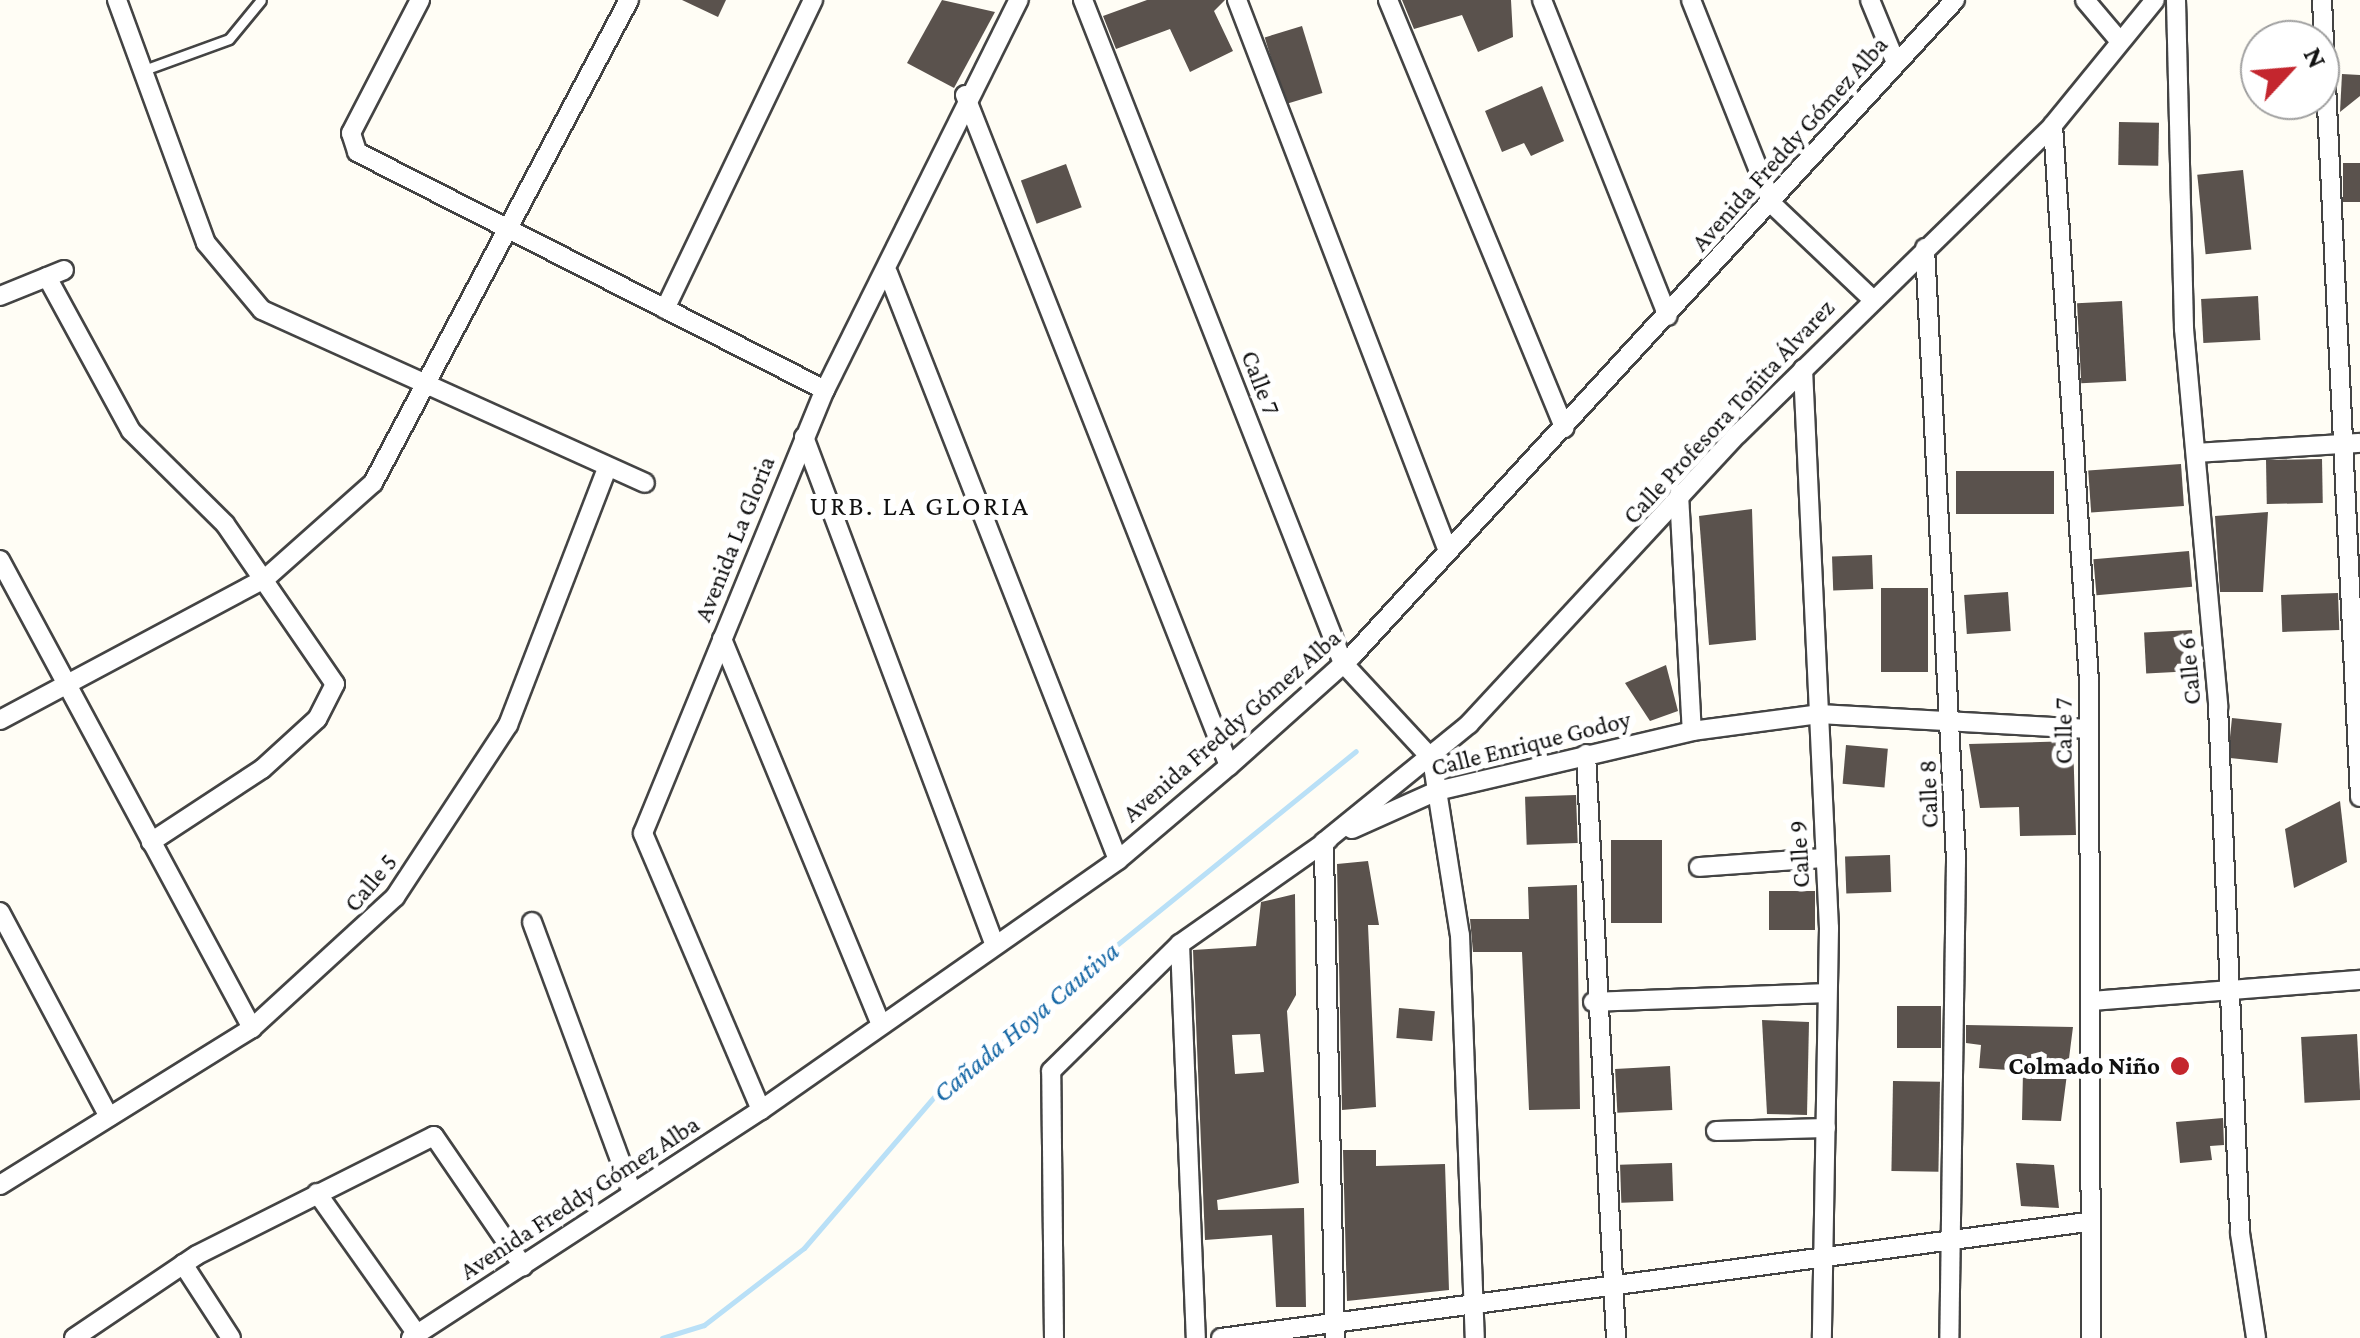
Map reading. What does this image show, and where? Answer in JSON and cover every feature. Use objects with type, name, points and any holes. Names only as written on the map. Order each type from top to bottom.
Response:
[{"type":"street","points":[[117,0],[226,276],[262,310],[645,483]]},
{"type":"street","points":[[420,0],[350,133],[352,146],[505,232],[825,390]]},
{"type":"street","points":[[0,720],[266,578],[323,535],[373,482],[629,0]]},
{"type":"street","points":[[665,309],[813,0]]},
{"type":"street","name":"Avenida La Gloria","points":[[761,1110],[642,833],[825,390],[888,273],[965,95],[1019,0]]},
{"type":"street","name":"Calle 7","points":[[1083,0],[1343,664],[1432,759]]},
{"type":"street","points":[[1237,0],[1448,551]]},
{"type":"street","points":[[1388,0],[1564,428]]},
{"type":"street","points":[[1542,0],[1668,316]]},
{"type":"street","points":[[1691,0],[1772,204],[1871,298]]},
{"type":"street","points":[[1870,0],[1896,64]]},
{"type":"street","name":"Avenida Freddy Gómez Alba","points":[[414,1336],[761,1110],[994,943],[1118,860],[1230,766],[1343,664],[1772,204],[1955,0]]},
{"type":"street","points":[[2085,0],[2118,39]]},
{"type":"street","name":"Calle Profesora Toñita Álvarez","points":[[1324,842],[1432,759],[1679,494],[1871,298],[2052,124],[2118,39],[2155,0]]},
{"type":"street","name":"Calle 6","points":[[2176,0],[2196,453],[2235,984],[2240,1233],[2256,1338]]},
{"type":"street","points":[[2322,0],[2353,443],[2360,797]]},
{"type":"street","points":[[965,95],[1230,766]]},
{"type":"street","name":"Calle 7","points":[[2052,124],[2088,730],[2091,1001],[2087,1222],[2091,1338]]},
{"type":"street","name":"Calle 8","points":[[1926,248],[1950,718],[1953,1237],[1949,1338]]},
{"type":"street","points":[[888,273],[1118,860]]},
{"type":"street","points":[[0,296],[55,274],[132,431],[266,578],[328,670],[333,696],[262,769],[151,842]]},
{"type":"street","name":"Calle 9","points":[[1803,369],[1825,858],[1826,1252],[1822,1338]]},
{"type":"street","points":[[804,437],[994,943]]},
{"type":"street","points":[[2196,453],[2353,443]]},
{"type":"street","name":"Calle 5","points":[[0,1185],[252,1028],[355,940],[473,788],[540,658],[607,468]]},
{"type":"street","points":[[1679,494],[1692,731]]},
{"type":"street","points":[[0,560],[252,1028]]},
{"type":"street","points":[[722,638],[881,1024]]},
{"type":"street","name":"Calle Enrique Godoy","points":[[1054,1338],[1050,1086],[1060,1058],[1180,944],[1324,842],[1437,791],[1692,731],[1819,714],[1950,718],[2088,730]]},
{"type":"street","points":[[1586,754],[1593,1002],[1616,1338]]},
{"type":"street","points":[[1432,759],[1460,936],[1475,1338]]},
{"type":"street","points":[[1324,842],[1334,1330]]},
{"type":"street","points":[[1699,867],[1825,858]]},
{"type":"street","points":[[0,912],[109,1118]]},
{"type":"street","points":[[532,922],[632,1193]]},
{"type":"street","points":[[1180,944],[1196,1338]]},
{"type":"street","points":[[2091,1001],[2235,984],[2360,980]]},
{"type":"street","points":[[1593,1002],[1826,994]]},
{"type":"street","points":[[1716,1131],[1826,1128]]},
{"type":"street","points":[[74,1338],[183,1264],[434,1136],[523,1266]]},
{"type":"street","points":[[318,1193],[414,1336]]},
{"type":"street","points":[[1220,1338],[1334,1330],[1473,1302],[1826,1252],[2087,1222]]},
{"type":"street","points":[[183,1264],[231,1338]]},
{"type":"lane","points":[[144,70],[229,39],[260,0]]},
{"type":"building","points":[[682,0],[726,0],[718,17]]},
{"type":"building","points":[[942,0],[995,12],[954,88],[907,63]]},
{"type":"building","points":[[1147,0],[1225,0],[1214,11],[1233,51],[1190,72],[1170,29],[1116,49],[1103,16]]},
{"type":"building","points":[[1402,0],[1511,0],[1513,37],[1478,52],[1462,15],[1414,29]]},
{"type":"building","points":[[1302,26],[1322,93],[1285,104],[1265,37]]},
{"type":"building","points":[[2342,74],[2360,75],[2360,96],[2340,112]]},
{"type":"building","points":[[1542,86],[1564,141],[1531,156],[1524,143],[1502,152],[1485,111]]},
{"type":"building","points":[[2119,122],[2159,123],[2158,166],[2118,165]]},
{"type":"building","points":[[2343,163],[2360,163],[2360,202],[2343,202]]},
{"type":"building","points":[[1066,164],[1082,207],[1037,224],[1021,180]]},
{"type":"building","points":[[2243,170],[2251,250],[2206,254],[2197,175]]},
{"type":"building","points":[[2258,296],[2260,340],[2203,343],[2201,299]]},
{"type":"building","points":[[2122,301],[2126,381],[2081,383],[2077,303]]},
{"type":"building","points":[[2322,459],[2323,503],[2267,504],[2266,460]]},
{"type":"building","points":[[2181,464],[2184,506],[2091,512],[2088,470]]},
{"type":"building","points":[[1956,471],[2054,471],[2054,514],[1956,514]]},
{"type":"building","points":[[1752,509],[1756,640],[1709,645],[1699,516]]},
{"type":"building","points":[[2268,512],[2263,592],[2220,592],[2215,516]]},
{"type":"building","points":[[2189,551],[2192,587],[2097,595],[2093,559]]},
{"type":"building","points":[[1872,555],[1873,589],[1833,590],[1832,556]]},
{"type":"building","points":[[1881,588],[1928,588],[1928,672],[1881,672]]},
{"type":"building","points":[[2008,592],[2011,631],[1967,634],[1964,595]]},
{"type":"building","points":[[2338,593],[2339,630],[2282,632],[2281,595]]},
{"type":"building","points":[[2192,630],[2194,671],[2146,673],[2144,633]]},
{"type":"building","points":[[1666,665],[1678,711],[1650,721],[1625,683]]},
{"type":"building","points":[[2232,718],[2282,723],[2278,763],[2228,758]]},
{"type":"building","points":[[2073,741],[2076,835],[2020,836],[2019,807],[1980,808],[1969,744]]},
{"type":"building","points":[[1846,745],[1888,749],[1884,788],[1843,784]]},
{"type":"building","points":[[1576,795],[1578,843],[1527,845],[1525,797]]},
{"type":"building","points":[[2340,801],[2347,862],[2294,888],[2285,829]]},
{"type":"building","points":[[1611,840],[1662,840],[1662,923],[1611,923]]},
{"type":"building","points":[[1890,855],[1891,892],[1846,894],[1845,857]]},
{"type":"building","points":[[1368,861],[1379,925],[1368,925],[1376,1107],[1342,1110],[1337,864]]},
{"type":"building","points":[[1577,885],[1580,1109],[1529,1110],[1522,952],[1473,952],[1470,919],[1529,919],[1528,887]]},
{"type":"building","points":[[1769,891],[1815,891],[1815,930],[1769,930]]},
{"type":"building","points":[[1295,894],[1296,995],[1287,1011],[1299,1183],[1217,1200],[1218,1210],[1304,1208],[1306,1307],[1276,1307],[1272,1235],[1205,1240],[1193,950],[1256,946],[1261,902]],"holes":[[[1260,1034],[1264,1072],[1235,1074],[1232,1035]]]},
{"type":"building","points":[[1897,1006],[1941,1006],[1941,1048],[1897,1048]]},
{"type":"building","points":[[1399,1008],[1435,1011],[1432,1041],[1396,1038]]},
{"type":"building","points":[[1762,1020],[1809,1022],[1807,1115],[1767,1114]]},
{"type":"building","points":[[1966,1025],[2073,1027],[2061,1121],[2022,1120],[2023,1071],[1979,1068],[1981,1045],[1966,1043]]},
{"type":"building","points":[[2357,1034],[2360,1100],[2305,1103],[2301,1037]]},
{"type":"building","points":[[1670,1066],[1672,1110],[1617,1113],[1615,1069]]},
{"type":"building","points":[[1893,1081],[1940,1082],[1938,1172],[1891,1171]]},
{"type":"building","points":[[2223,1118],[2224,1145],[2210,1146],[2212,1160],[2180,1163],[2176,1122]]},
{"type":"building","points":[[1343,1150],[1376,1150],[1376,1166],[1445,1164],[1449,1290],[1347,1301]]},
{"type":"building","points":[[1672,1163],[1673,1201],[1621,1203],[1620,1165]]},
{"type":"building","points":[[2016,1163],[2054,1165],[2059,1208],[2021,1206]]},
{"type":"waterway","name":"Cañada Hoya Cautiva","points":[[662,1338],[704,1325],[804,1248],[944,1085],[1356,751]]},
{"type":"place","name":"Colmado Niño","points":[[2180,1066]]},
{"type":"district","name":"URB. LA GLORIA","points":[[920,506]]}]
